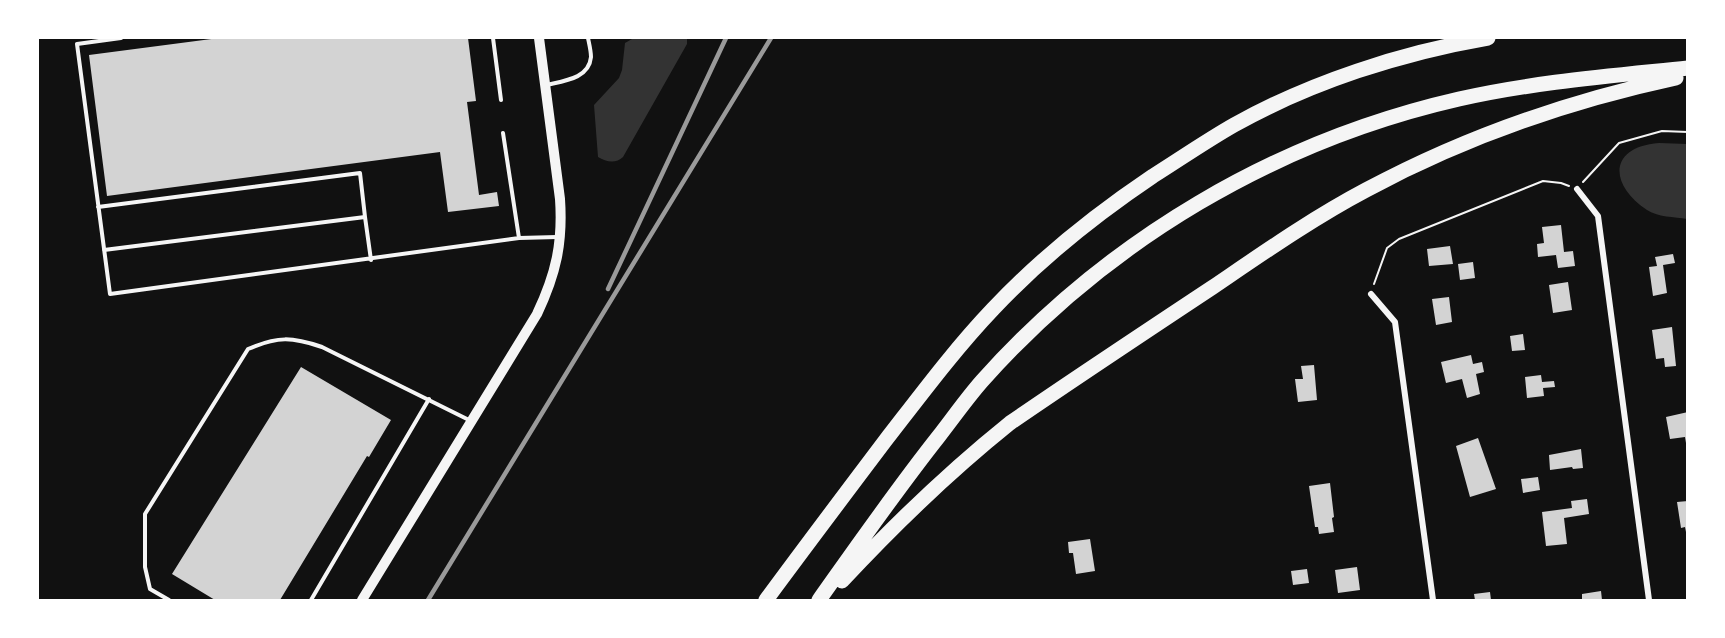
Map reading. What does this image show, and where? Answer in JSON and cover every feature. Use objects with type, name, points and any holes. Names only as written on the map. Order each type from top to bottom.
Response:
[{"type":"highway","points":[[766,600],[947,361],[992,309],[1081,227],[1186,154],[1234,125],[1287,99],[1382,64],[1460,42],[1488,38]]},
{"type":"highway","points":[[819,600],[890,499],[980,383],[1012,349],[1057,305],[1105,266],[1196,204],[1250,174],[1293,154],[1351,130],[1410,111],[1551,82],[1688,69]]},
{"type":"highway","points":[[824,600],[884,536],[966,459],[1010,423],[1312,220],[1422,162],[1480,137],[1597,97],[1688,76]]},
{"type":"street","points":[[362,600],[537,314],[549,288],[561,237],[560,199],[539,38]]},
{"type":"street","points":[[1577,189],[1598,216],[1649,600]]},
{"type":"street","points":[[1371,294],[1395,322],[1433,600]]},
{"type":"lane","points":[[122,38],[77,44],[110,294],[519,238],[561,237]]},
{"type":"lane","points":[[493,38],[501,100]]},
{"type":"lane","points":[[545,85],[574,79],[584,72],[591,58],[588,38]]},
{"type":"lane","points":[[503,133],[519,238]]},
{"type":"lane","points":[[98,207],[360,173],[371,260]]},
{"type":"lane","points":[[104,250],[365,217]]},
{"type":"lane","points":[[169,600],[150,589],[145,567],[145,514],[249,349],[276,340],[297,339],[322,347],[472,421]]},
{"type":"lane","points":[[311,600],[429,399]]},
{"type":"path","points":[[1371,294],[1387,248],[1399,239],[1543,181],[1561,183],[1577,189],[1619,143],[1662,131],[1688,132]]},
{"type":"shaded area","points":[[687,38],[687,44],[623,157],[611,162],[598,157],[594,105],[619,78],[625,43],[632,39]]},
{"type":"shaded area","points":[[1659,143],[1687,144],[1687,219],[1661,215],[1647,210],[1626,190],[1621,179],[1620,169],[1623,159],[1630,152],[1642,146]]},
{"type":"building","points":[[219,38],[468,38],[476,101],[467,102],[479,195],[497,192],[499,206],[448,212],[440,152],[107,196],[89,55]]},
{"type":"building","points":[[1561,225],[1564,252],[1573,251],[1575,266],[1558,268],[1556,255],[1538,257],[1537,244],[1544,243],[1542,227]]},
{"type":"building","points":[[1450,246],[1453,264],[1429,266],[1427,249]]},
{"type":"building","points":[[1673,254],[1675,263],[1663,265],[1667,293],[1653,296],[1649,267],[1657,266],[1655,257]]},
{"type":"building","points":[[1473,262],[1475,278],[1460,280],[1458,264]]},
{"type":"building","points":[[1568,282],[1572,310],[1553,313],[1549,285]]},
{"type":"building","points":[[1449,297],[1452,322],[1436,325],[1432,299]]},
{"type":"building","points":[[1672,327],[1676,366],[1665,367],[1664,358],[1656,359],[1652,330]]},
{"type":"building","points":[[1523,334],[1525,350],[1512,351],[1510,336]]},
{"type":"building","points":[[1471,355],[1473,364],[1482,362],[1484,372],[1476,374],[1480,394],[1467,398],[1462,379],[1446,383],[1441,362]]},
{"type":"building","points":[[1314,365],[1317,400],[1298,402],[1295,379],[1303,379],[1301,366]]},
{"type":"building","points":[[301,367],[391,420],[280,600],[215,600],[172,574]]},
{"type":"building","points":[[1541,375],[1542,382],[1554,381],[1555,387],[1543,388],[1544,396],[1527,398],[1525,377]]},
{"type":"building","points":[[1688,412],[1688,443],[1685,437],[1670,439],[1666,417]]},
{"type":"building","points":[[1478,438],[1496,489],[1470,497],[1456,446]]},
{"type":"building","points":[[1581,449],[1583,468],[1550,470],[1549,455]]},
{"type":"building","points":[[1538,477],[1540,490],[1523,493],[1521,479]]},
{"type":"building","points":[[1330,483],[1334,532],[1319,534],[1318,527],[1315,527],[1309,486]]},
{"type":"building","points":[[1587,499],[1589,514],[1564,518],[1567,544],[1546,546],[1542,512],[1572,508],[1571,501]]},
{"type":"building","points":[[1688,501],[1688,532],[1686,532],[1685,527],[1681,528],[1677,502]]},
{"type":"building","points":[[1090,539],[1095,571],[1076,574],[1073,553],[1069,553],[1068,542]]},
{"type":"building","points":[[1357,567],[1360,590],[1338,593],[1335,570]]},
{"type":"building","points":[[1307,569],[1309,583],[1293,585],[1291,571]]},
{"type":"building","points":[[1601,591],[1602,600],[1582,600],[1582,594]]},
{"type":"building","points":[[1490,592],[1491,600],[1475,600],[1474,594]]},
{"type":"railway","points":[[608,289],[726,38]]},
{"type":"railway","points":[[428,600],[771,38]]}]
